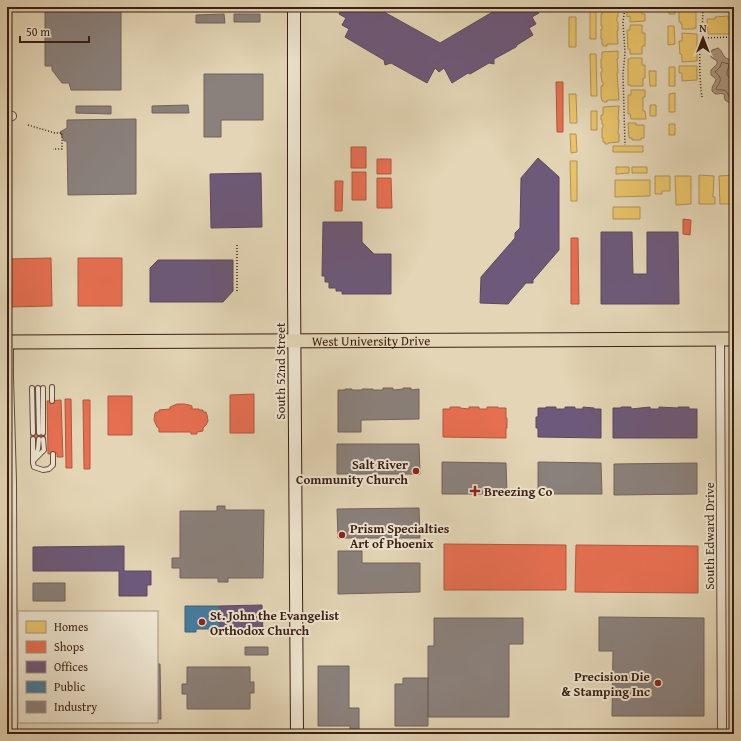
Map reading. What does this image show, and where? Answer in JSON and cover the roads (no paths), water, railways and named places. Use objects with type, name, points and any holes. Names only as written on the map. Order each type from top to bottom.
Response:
[{"type":"main road","name":"South 52nd Street","points":[[294,7],[296,734]]},
{"type":"main road","name":"West University Drive","points":[[8,342],[734,339]]},
{"type":"street","name":"South Edward Drive","points":[[720,339],[722,734]]},
{"type":"street","points":[[8,342],[12,482],[10,540],[10,685],[13,734]]},
{"type":"lane","points":[[52,387],[52,401]]},
{"type":"lane","points":[[32,388],[33,433]]},
{"type":"lane","points":[[38,388],[41,433],[43,388]]},
{"type":"lane","points":[[33,439],[33,466],[43,470],[50,469],[53,465],[53,454]]},
{"type":"lane","points":[[33,461],[44,450],[41,439]]},
{"type":"water","points":[[718,48],[726,58],[734,60],[734,68],[731,70],[731,75],[734,76],[734,87],[732,90],[734,93],[734,103],[731,104],[725,100],[724,94],[716,94],[712,91],[712,87],[716,79],[711,75],[711,70],[717,64],[717,61],[711,57],[711,53],[712,50]]},
{"type":"place","name":"Salt River Community Church","points":[[416,471]]},
{"type":"place","name":"Breezing Co","points":[[475,491]]},
{"type":"place","name":"Prism Specialties Art of Phoenix","points":[[342,535]]},
{"type":"place","name":"St. John the Evangelist Orthodox Church","points":[[202,622]]},
{"type":"place","name":"Precision Die & Stamping Inc","points":[[658,683]]}]
